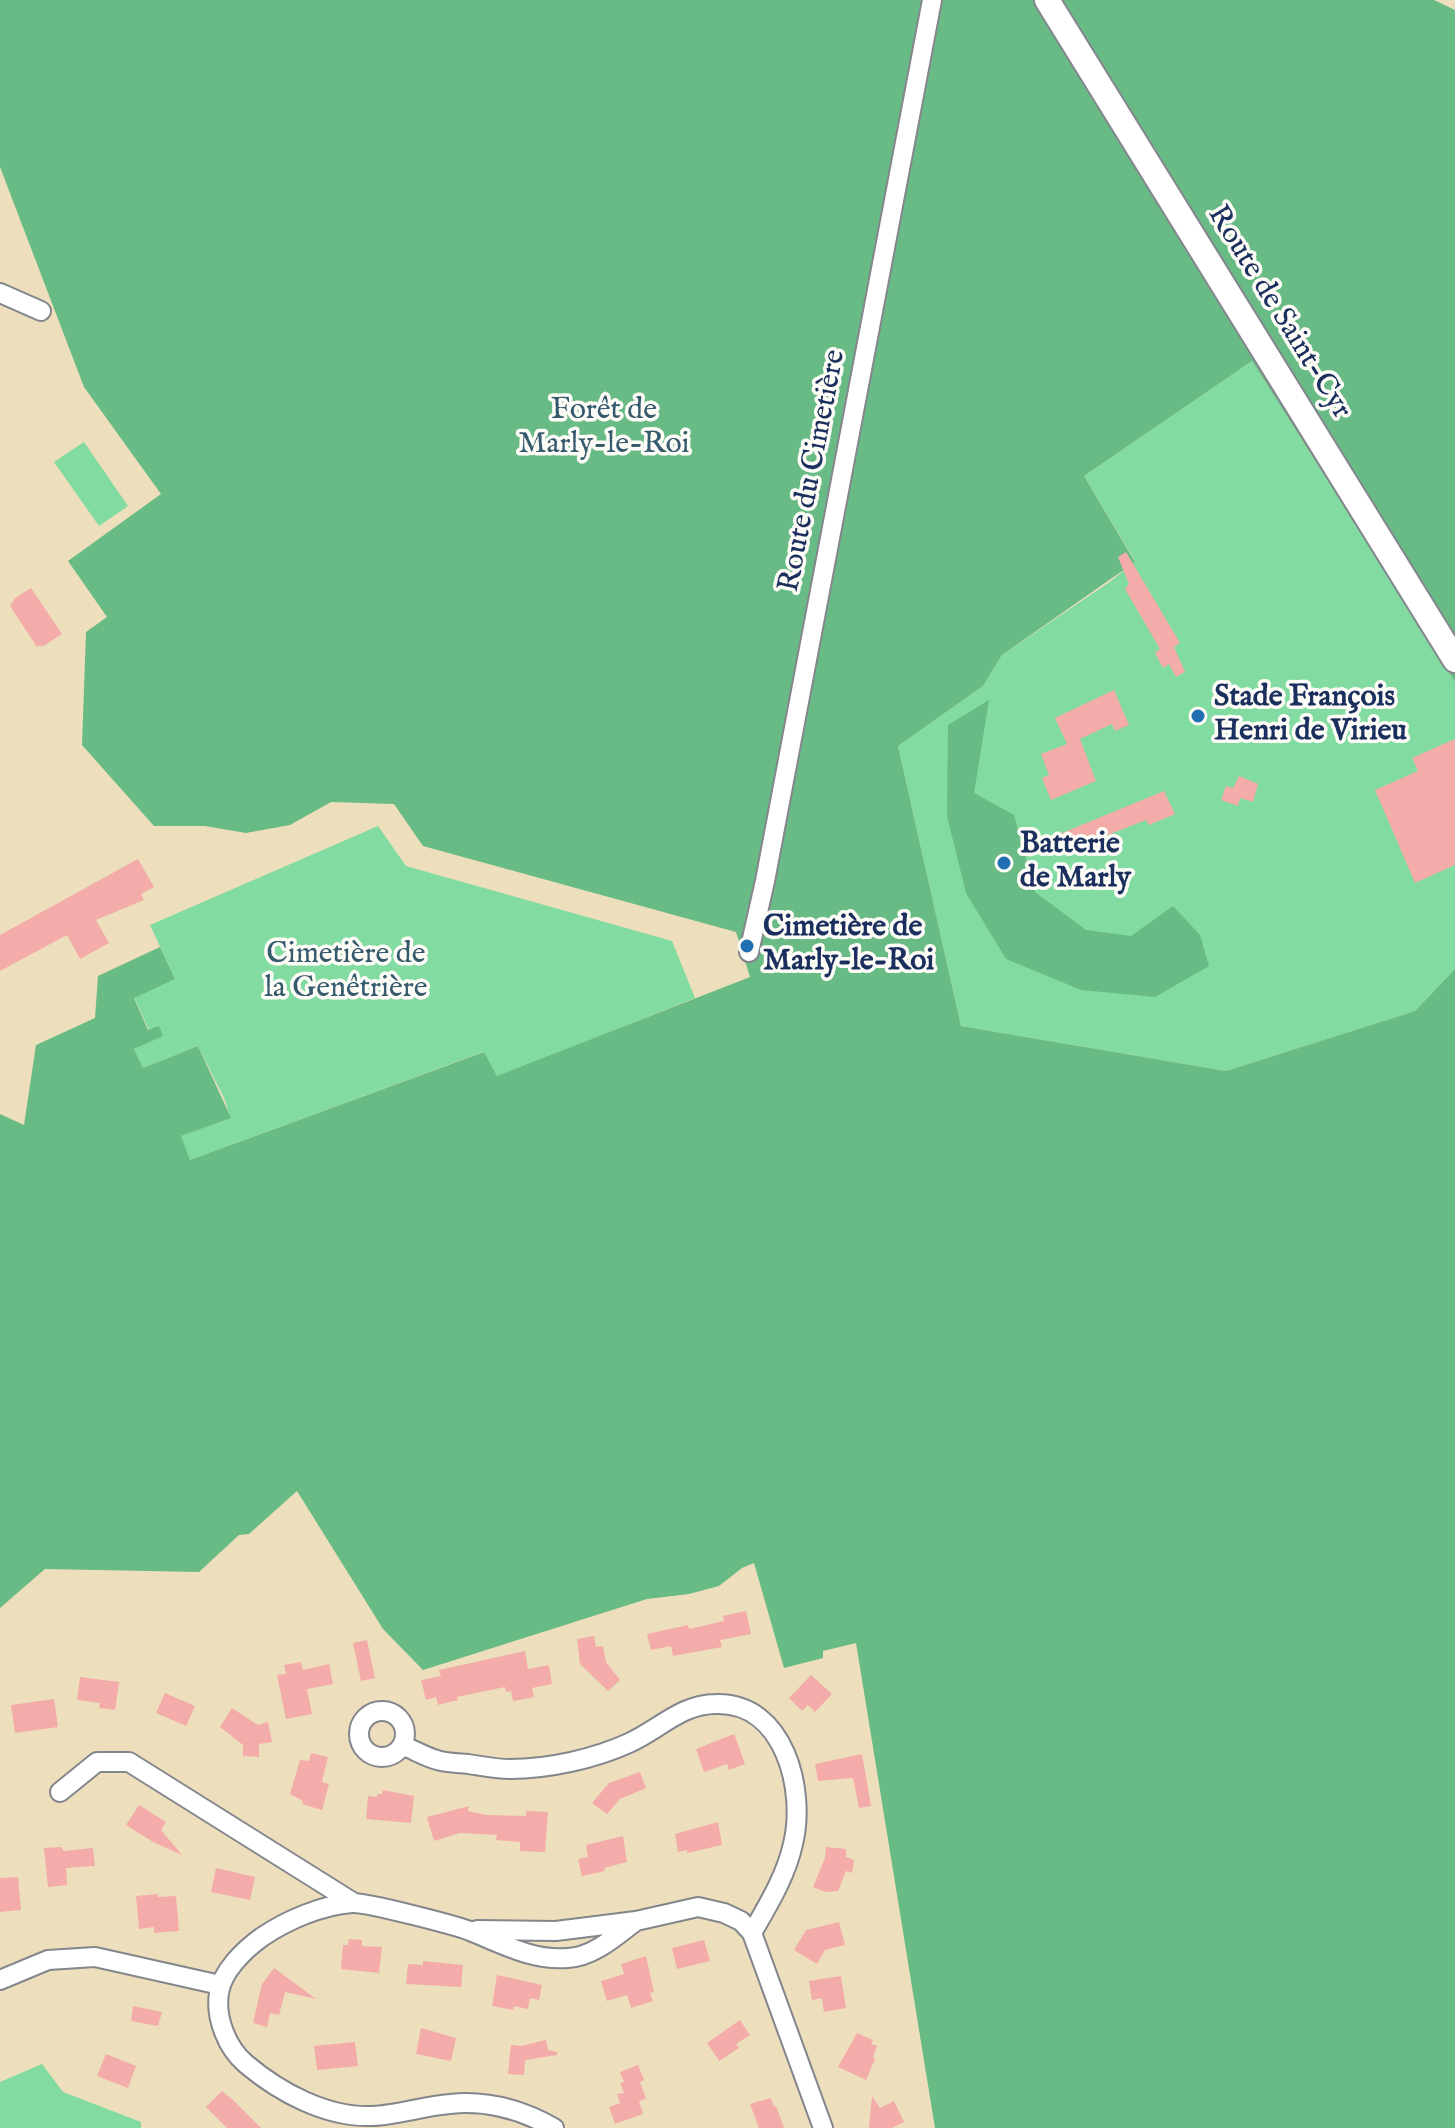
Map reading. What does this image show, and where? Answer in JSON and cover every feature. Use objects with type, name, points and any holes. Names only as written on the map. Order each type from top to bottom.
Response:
[{"type":"main road","name":"Route de Saint-Cyr","points":[[1047,0],[1455,659]]},
{"type":"street","name":"Route du Cimetière","points":[[749,952],[932,0]]},
{"type":"street","points":[[0,293],[41,311]]},
{"type":"street","points":[[404,1746],[438,1760],[510,1769],[571,1761],[628,1743],[687,1708],[703,1704],[721,1703],[755,1716],[774,1733],[789,1763],[797,1789],[797,1816],[793,1845],[776,1891],[752,1933]]},
{"type":"street","points":[[60,1792],[97,1762],[129,1762],[354,1903],[466,1929],[512,1949],[546,1958],[572,1959],[601,1947],[636,1921]]},
{"type":"street","points":[[354,1903],[309,1913],[269,1933],[238,1958],[220,1985],[219,2011],[227,2039],[239,2058],[284,2092],[312,2104],[370,2116],[452,2103],[481,2104],[511,2108],[554,2128]]},
{"type":"street","points":[[466,1929],[556,1931],[636,1921],[698,1907],[741,1921],[752,1933],[823,2128]]},
{"type":"street","points":[[0,1980],[48,1960],[95,1957],[220,1985]]},
{"type":"green space","name":"Forêt de Marly-le-Roi","points":[[0,0],[1434,0],[1455,10],[1455,682],[1252,361],[1084,476],[1135,562],[1002,655],[983,686],[898,746],[961,1026],[1226,1071],[1415,1011],[1455,969],[1455,2128],[935,2128],[856,1643],[823,1651],[823,1658],[784,1668],[754,1563],[742,1568],[719,1586],[689,1594],[647,1599],[423,1670],[383,1629],[297,1491],[249,1534],[239,1535],[199,1572],[45,1569],[0,1608],[0,1114],[24,1125],[36,1045],[95,1018],[98,976],[160,947],[175,979],[134,998],[148,1030],[159,1026],[163,1036],[134,1049],[143,1068],[198,1046],[231,1118],[181,1136],[190,1160],[484,1052],[497,1076],[750,977],[736,932],[423,846],[394,804],[331,802],[290,825],[246,833],[205,826],[154,826],[82,745],[86,632],[107,617],[68,561],[161,494],[84,387],[0,167]]},
{"type":"green space","name":"Stade François Henri de Virieu","points":[[1252,361],[1455,682],[1455,969],[1415,1011],[1226,1071],[961,1026],[898,746],[983,686],[1002,655],[1111,581],[1135,561],[1084,476]]},
{"type":"green space","points":[[84,442],[128,506],[99,526],[54,462]]},
{"type":"green space","points":[[989,700],[974,793],[1014,815],[1035,892],[1086,930],[1131,936],[1173,906],[1200,935],[1209,966],[1155,997],[1081,990],[1006,959],[966,893],[947,816],[948,725]]},
{"type":"green space","name":"Cimetière de la Genêtrière","points":[[378,826],[406,866],[672,941],[695,998],[497,1077],[483,1052],[190,1160],[180,1136],[230,1118],[225,1100],[198,1046],[143,1068],[134,1049],[163,1035],[149,1030],[134,997],[175,979],[150,925]]},
{"type":"green space","points":[[42,2064],[63,2092],[141,2122],[141,2128],[0,2128],[0,2082]]},
{"type":"building","points":[[1126,552],[1180,643],[1174,647],[1185,672],[1176,677],[1169,664],[1163,668],[1155,653],[1160,649],[1125,589],[1129,584],[1118,557]]},
{"type":"building","points":[[31,588],[62,634],[42,647],[37,647],[10,606],[15,598]]},
{"type":"building","points":[[1114,690],[1129,725],[1115,731],[1112,724],[1080,739],[1096,781],[1051,800],[1042,778],[1049,775],[1041,754],[1067,744],[1055,718]]},
{"type":"building","points":[[1455,739],[1455,865],[1415,883],[1375,790],[1418,771],[1412,758]]},
{"type":"building","points":[[1239,776],[1258,784],[1253,802],[1240,798],[1238,806],[1221,800],[1226,786],[1233,788]]},
{"type":"building","points":[[1164,791],[1175,814],[1149,825],[1146,820],[1057,855],[1050,838]]},
{"type":"building","points":[[138,859],[154,887],[141,894],[144,900],[96,920],[109,943],[80,959],[67,935],[0,971],[0,935]]},
{"type":"building","points":[[746,1611],[751,1634],[720,1640],[722,1647],[673,1656],[671,1646],[651,1650],[647,1634],[724,1621],[723,1616]]},
{"type":"building","points":[[594,1636],[596,1647],[603,1646],[606,1662],[620,1680],[608,1691],[580,1664],[577,1639]]},
{"type":"building","points":[[367,1640],[375,1678],[361,1681],[353,1643]]},
{"type":"building","points":[[525,1651],[528,1669],[549,1665],[552,1684],[532,1688],[534,1697],[513,1701],[511,1691],[506,1692],[505,1687],[457,1697],[458,1700],[438,1705],[436,1697],[426,1700],[421,1680],[441,1676],[439,1670]]},
{"type":"building","points":[[301,1662],[303,1670],[329,1664],[333,1684],[307,1689],[312,1714],[286,1719],[277,1675],[286,1674],[284,1665]]},
{"type":"building","points":[[811,1675],[832,1694],[815,1712],[808,1705],[802,1711],[789,1698]]},
{"type":"building","points":[[80,1677],[119,1682],[115,1710],[99,1708],[100,1703],[77,1700]]},
{"type":"building","points":[[165,1693],[195,1706],[186,1726],[156,1713]]},
{"type":"building","points":[[54,1699],[58,1727],[15,1733],[11,1705]]},
{"type":"building","points":[[232,1708],[258,1725],[268,1722],[272,1742],[259,1744],[259,1757],[243,1756],[243,1745],[220,1727]]},
{"type":"building","points":[[734,1734],[745,1764],[729,1770],[727,1764],[704,1772],[696,1749]]},
{"type":"building","points":[[311,1753],[328,1757],[322,1782],[329,1784],[322,1810],[302,1804],[303,1801],[290,1794],[300,1760],[309,1761]]},
{"type":"building","points":[[862,1754],[871,1806],[859,1808],[853,1778],[818,1781],[815,1764]]},
{"type":"building","points":[[640,1772],[646,1788],[620,1799],[607,1814],[592,1803],[609,1783]]},
{"type":"building","points":[[383,1790],[414,1796],[411,1823],[366,1819],[368,1796],[377,1797]]},
{"type":"building","points":[[139,1805],[166,1822],[161,1830],[182,1855],[126,1825]]},
{"type":"building","points":[[469,1806],[468,1811],[486,1815],[526,1816],[526,1811],[548,1812],[545,1852],[520,1851],[520,1842],[496,1840],[497,1835],[460,1833],[434,1841],[427,1817]]},
{"type":"building","points":[[718,1822],[722,1845],[687,1853],[687,1850],[678,1852],[675,1834]]},
{"type":"building","points":[[623,1836],[627,1862],[582,1876],[578,1859],[588,1857],[586,1845]]},
{"type":"building","points":[[61,1847],[64,1851],[93,1848],[95,1866],[66,1868],[67,1885],[48,1887],[44,1848]]},
{"type":"building","points":[[826,1847],[846,1849],[846,1857],[854,1860],[852,1873],[846,1871],[838,1891],[826,1892],[813,1887],[825,1858]]},
{"type":"building","points":[[216,1868],[255,1877],[250,1900],[211,1892]]},
{"type":"building","points":[[18,1877],[21,1910],[0,1912],[0,1878]]},
{"type":"building","points":[[158,1894],[158,1897],[176,1896],[179,1931],[154,1933],[154,1927],[139,1929],[136,1896]]},
{"type":"building","points":[[839,1922],[845,1945],[825,1950],[817,1964],[794,1950],[806,1930]]},
{"type":"building","points":[[349,1939],[362,1940],[362,1946],[382,1947],[379,1973],[341,1969],[343,1945],[348,1945]]},
{"type":"building","points":[[704,1940],[710,1961],[677,1969],[672,1948]]},
{"type":"building","points":[[646,1956],[653,2001],[631,2008],[627,1995],[607,2001],[601,1981],[624,1974],[621,1964]]},
{"type":"building","points":[[423,1961],[463,1965],[461,1987],[406,1984],[408,1964],[423,1965]]},
{"type":"building","points":[[274,1968],[316,1999],[285,1992],[279,2015],[270,2013],[267,2027],[253,2023],[262,1984]]},
{"type":"building","points":[[497,1975],[542,1985],[539,2000],[530,1998],[528,2009],[492,2006]]},
{"type":"building","points":[[841,1976],[846,2008],[824,2012],[822,1998],[812,2000],[809,1981]]},
{"type":"building","points":[[133,2006],[162,2012],[158,2026],[131,2021]]},
{"type":"building","points":[[740,2020],[750,2035],[736,2044],[739,2048],[719,2061],[707,2043]]},
{"type":"building","points":[[421,2028],[456,2038],[451,2061],[416,2054]]},
{"type":"building","points":[[857,2033],[873,2040],[871,2044],[877,2046],[866,2080],[838,2067]]},
{"type":"building","points":[[546,2040],[548,2050],[557,2052],[557,2055],[525,2060],[524,2075],[508,2074],[511,2045],[521,2046]]},
{"type":"building","points":[[355,2042],[358,2066],[317,2070],[314,2046]]},
{"type":"building","points":[[106,2054],[136,2066],[128,2088],[97,2076]]},
{"type":"building","points":[[638,2065],[644,2080],[640,2082],[646,2099],[639,2101],[643,2114],[615,2124],[609,2107],[620,2103],[617,2094],[624,2093],[620,2072]]},
{"type":"building","points":[[222,2091],[261,2128],[227,2128],[206,2107]]},
{"type":"building","points":[[872,2096],[880,2108],[894,2101],[904,2122],[892,2128],[869,2128]]},
{"type":"building","points":[[771,2098],[784,2128],[759,2128],[750,2104]]},
{"type":"place","name":"Stade François Henri de Virieu","points":[[1198,716]]},
{"type":"place","name":"Batterie de Marly","points":[[1004,863]]},
{"type":"place","name":"Cimetière de Marly-le-Roi","points":[[747,946]]}]
